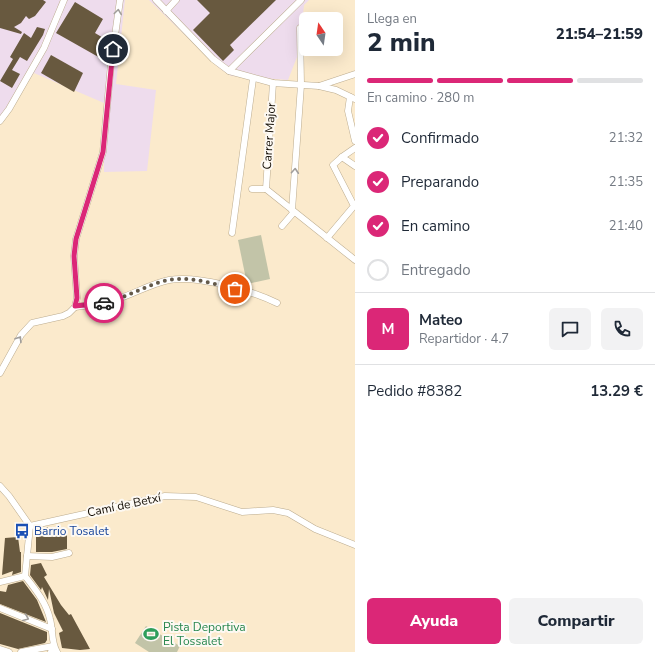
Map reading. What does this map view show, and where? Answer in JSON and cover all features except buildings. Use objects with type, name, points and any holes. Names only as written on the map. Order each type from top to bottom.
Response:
[{"type":"street","points":[[0,121],[9,109],[44,48],[64,0]]},
{"type":"street","points":[[0,373],[21,335],[32,323],[63,316],[69,313],[75,306],[77,298],[74,256],[76,239],[103,152],[111,64],[120,0]]},
{"type":"street","points":[[156,0],[213,59],[229,71],[253,79],[273,83],[319,86],[352,98],[348,111],[355,141]]},
{"type":"street","points":[[166,11],[176,0]]},
{"type":"street","points":[[229,71],[301,0]]},
{"type":"street","points":[[282,226],[293,211],[301,85],[300,56]]},
{"type":"street","points":[[319,86],[355,74]]},
{"type":"street","points":[[232,233],[253,79]]},
{"type":"street","name":"Carrer Major","points":[[266,189],[273,83]]},
{"type":"street","points":[[327,238],[354,206],[333,165],[355,148]]},
{"type":"street","points":[[342,157],[355,166]]},
{"type":"street","points":[[252,189],[266,189],[355,260]]},
{"type":"street","points":[[75,306],[111,302],[159,283],[178,279],[195,280],[249,292],[277,302]]},
{"type":"street","points":[[0,486],[10,496],[30,526],[25,576],[44,604],[52,629],[52,649]]},
{"type":"street","points":[[0,493],[10,496]]},
{"type":"street","name":"Camí de Betxí","points":[[30,526],[165,496],[196,497],[242,512],[273,510],[288,513],[315,528],[355,545]]},
{"type":"street","points":[[27,556],[52,557],[69,553]]},
{"type":"street","points":[[0,582],[25,576]]},
{"type":"street","points":[[0,608],[52,629]]},
{"type":"street","points":[[0,649],[9,652]]},
{"type":"street","points":[[21,652],[52,649],[57,652]]},
{"type":"shaded area","points":[[0,0],[125,0],[116,84],[156,90],[147,171],[104,172],[104,103],[34,73],[0,121]]},
{"type":"shaded area","points":[[149,0],[309,0],[304,5],[303,12],[299,12],[299,52],[288,80],[231,76],[219,68]]},
{"type":"green space","points":[[261,235],[270,279],[247,284],[238,240]]},
{"type":"green space","name":"Pista Deportiva El Tossalet","points":[[146,626],[180,646],[177,652],[149,652],[135,643]]},
{"type":"way so far","points":[[104,303],[111,302],[146,287],[168,280],[195,280],[235,289]]},
{"type":"place","name":"Barrio Tosalet","points":[[22,531]]},
{"type":"place","name":"Pista Deportiva El Tossalet","points":[[151,634]]},
{"type":"route","points":[[104,303],[75,306],[77,298],[74,256],[76,239],[103,152],[113,49]]}]
